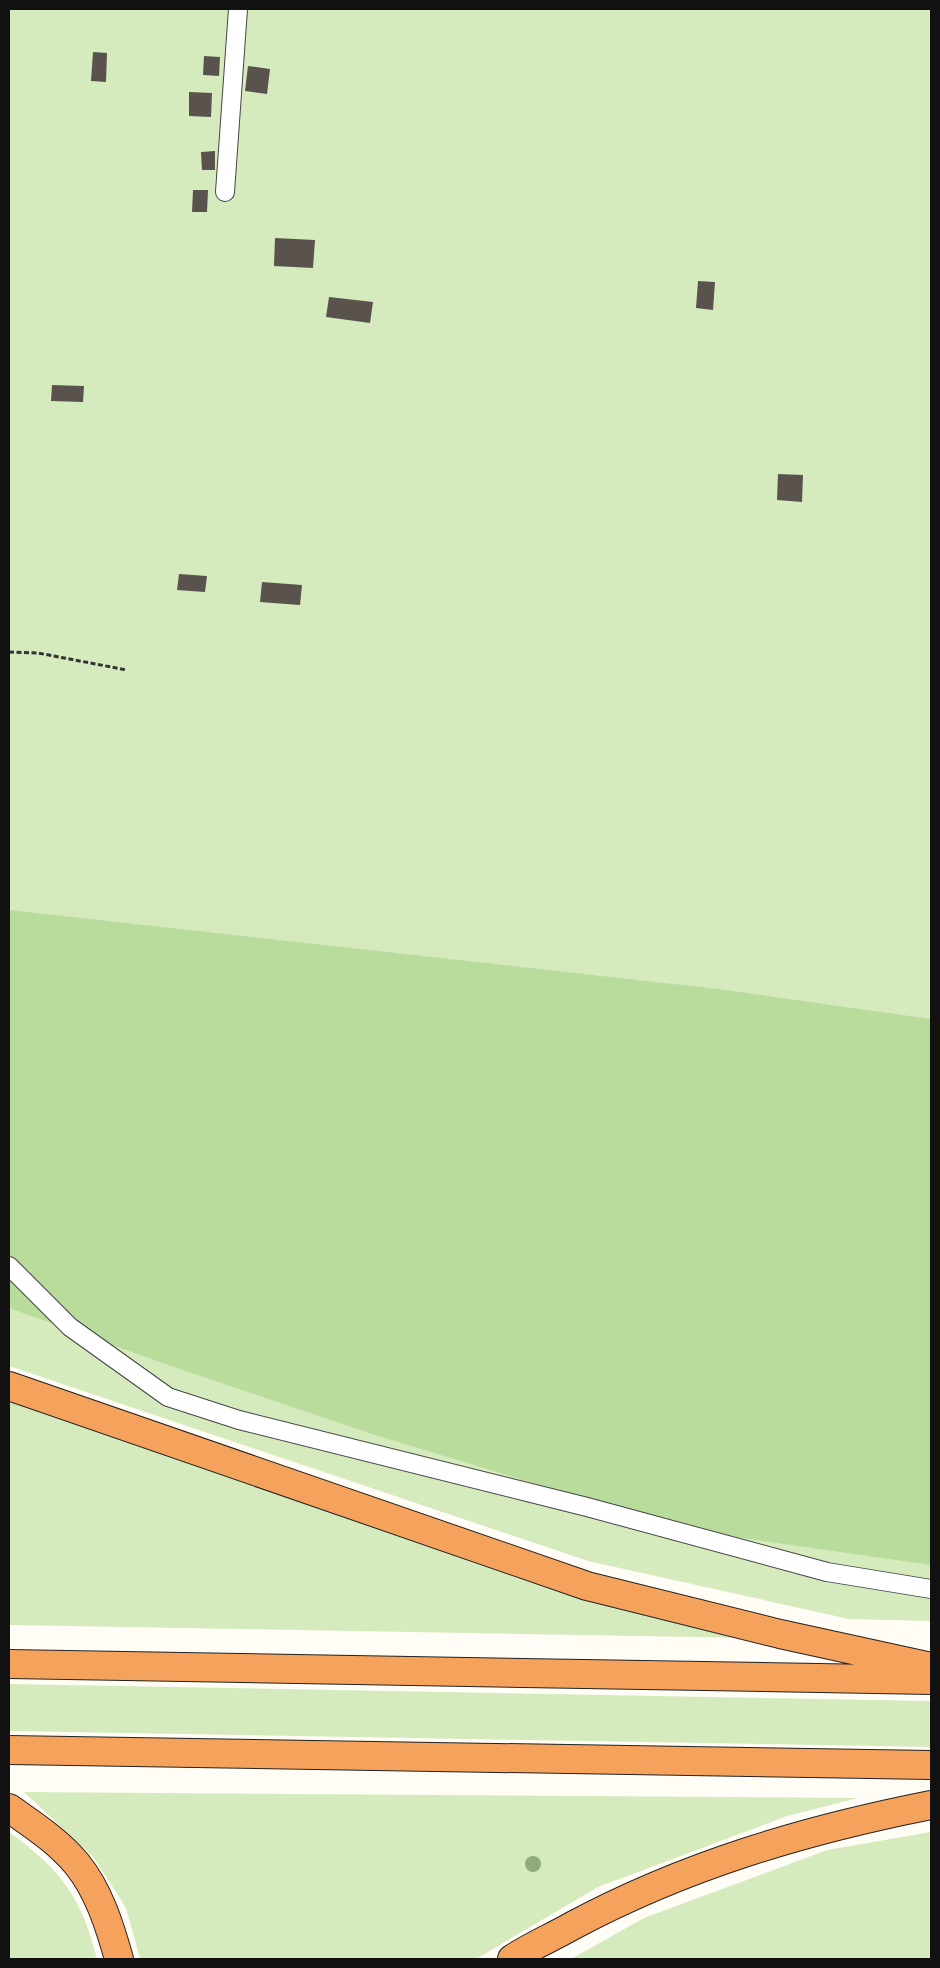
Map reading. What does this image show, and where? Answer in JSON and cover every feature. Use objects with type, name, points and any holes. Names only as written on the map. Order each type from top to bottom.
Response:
[{"type":"highway","points":[[9,1386],[587,1586],[780,1634],[931,1667]]},
{"type":"highway","points":[[9,1664],[931,1680]]},
{"type":"highway","points":[[9,1750],[931,1765]]},
{"type":"highway","points":[[512,1959],[618,1902],[668,1880],[812,1832],[931,1805]]},
{"type":"highway","points":[[9,1808],[45,1833],[78,1865],[105,1912],[119,1959]]},
{"type":"lane","points":[[225,192],[238,9]]},
{"type":"lane","points":[[9,1266],[70,1327],[168,1397],[239,1420],[587,1507],[827,1572],[931,1589]]},
{"type":"path","points":[[9,652],[38,652],[127,670]]},
{"type":"green space","points":[[9,9],[931,9],[931,1621],[849,1619],[588,1561],[9,1366]]},
{"type":"green space","points":[[9,910],[718,989],[931,1019],[931,1565],[687,1530],[372,1434],[171,1366],[9,1308]]},
{"type":"green space","points":[[9,1401],[582,1595],[755,1638],[9,1625]]},
{"type":"green space","points":[[9,1684],[931,1701],[931,1747],[9,1731]]},
{"type":"green space","points":[[24,1792],[858,1798],[787,1816],[598,1887],[476,1959],[140,1959],[126,1908],[94,1858]]},
{"type":"green space","points":[[9,1832],[42,1859],[66,1886],[84,1918],[97,1959],[9,1959]]},
{"type":"green space","points":[[931,1832],[931,1959],[571,1959],[644,1918],[827,1850]]},
{"type":"building","points":[[93,52],[107,53],[106,82],[91,81]]},
{"type":"building","points":[[204,56],[220,57],[219,76],[203,75]]},
{"type":"building","points":[[248,66],[270,69],[267,94],[245,91]]},
{"type":"building","points":[[189,92],[212,93],[211,117],[189,116]]},
{"type":"building","points":[[215,151],[215,170],[202,170],[201,152]]},
{"type":"building","points":[[193,190],[208,190],[207,212],[192,212]]},
{"type":"building","points":[[275,238],[315,240],[313,268],[274,266]]},
{"type":"building","points":[[698,281],[715,282],[713,310],[696,308]]},
{"type":"building","points":[[329,297],[373,302],[370,323],[326,317]]},
{"type":"building","points":[[52,385],[84,386],[83,402],[51,401]]},
{"type":"building","points":[[778,474],[803,475],[802,502],[777,500]]},
{"type":"building","points":[[179,574],[207,576],[205,592],[177,590]]},
{"type":"building","points":[[262,582],[302,585],[300,605],[260,602]]}]
